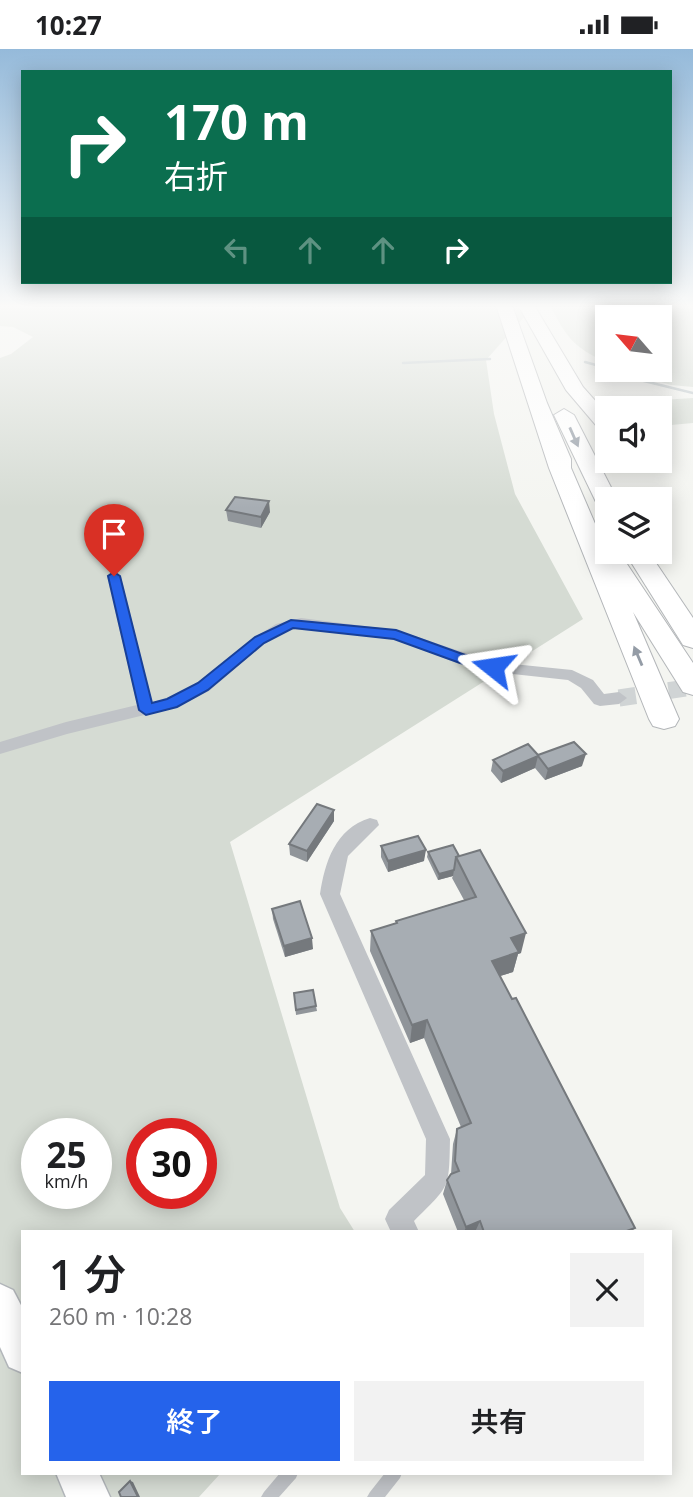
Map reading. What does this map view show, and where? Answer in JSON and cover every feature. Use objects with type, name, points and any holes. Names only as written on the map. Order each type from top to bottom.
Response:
[{"type":"highway","points":[[528,373],[553,442],[595,529]]},
{"type":"highway","points":[[548,373],[558,402],[600,487]]},
{"type":"highway","points":[[565,373],[575,390],[595,412]]},
{"type":"highway","points":[[553,442],[560,468],[664,719]]},
{"type":"highway","points":[[615,564],[693,685]]},
{"type":"highway","points":[[644,564],[693,639]]},
{"type":"main road","points":[[0,1303],[21,1349]]},
{"type":"main road","points":[[78,1475],[88,1497]]},
{"type":"street","points":[[114,576],[146,710]]},
{"type":"street","points":[[0,748],[66,728],[171,703],[203,687],[260,640],[282,627],[301,623],[396,635],[465,660],[493,667],[572,675],[587,684],[600,700],[619,698]]},
{"type":"street","points":[[370,825],[352,836],[335,857],[330,894],[438,1139],[437,1180],[398,1219],[405,1230]]},
{"type":"lane","points":[[269,1497],[289,1475]]},
{"type":"lane","points":[[375,1497],[393,1475]]},
{"type":"shaded area","points":[[0,373],[488,373],[494,414],[515,494],[583,619],[230,842],[340,1208],[354,1230],[21,1230],[21,1475],[219,1475],[199,1497],[0,1497]]},
{"type":"shaded area","points":[[672,373],[693,373],[693,387],[661,382],[672,382]]},
{"type":"shaded area","points":[[693,398],[693,423],[672,425],[672,399]]},
{"type":"building","points":[[235,497],[269,501],[261,517],[226,510]]},
{"type":"building","points":[[574,742],[586,754],[548,769],[538,756],[503,771],[493,760],[528,744],[538,755]]},
{"type":"building","points":[[317,804],[334,810],[307,851],[289,844]]},
{"type":"building","points":[[418,836],[426,850],[388,861],[381,846]]},
{"type":"building","points":[[453,845],[459,856],[456,857],[454,870],[439,874],[428,852]]},
{"type":"building","points":[[480,850],[526,933],[511,938],[519,952],[492,961],[512,999],[516,998],[635,1228],[483,1230],[480,1221],[466,1227],[447,1180],[451,1174],[459,1171],[455,1161],[457,1129],[471,1123],[427,1020],[412,1025],[371,931],[476,897],[456,857]]},
{"type":"building","points":[[300,901],[312,938],[284,946],[272,909]]},
{"type":"building","points":[[313,990],[316,1006],[296,1010],[294,993]]},
{"type":"building","points":[[130,1481],[138,1497],[121,1497],[119,1492]]},
{"type":"waterway","points":[[648,382],[693,393]]},
{"type":"tunnel","points":[[619,698],[693,687]]},
{"type":"route","points":[[114,576],[146,710],[171,703],[203,687],[260,640],[291,624],[396,635],[422,642],[465,660],[493,667]]}]
